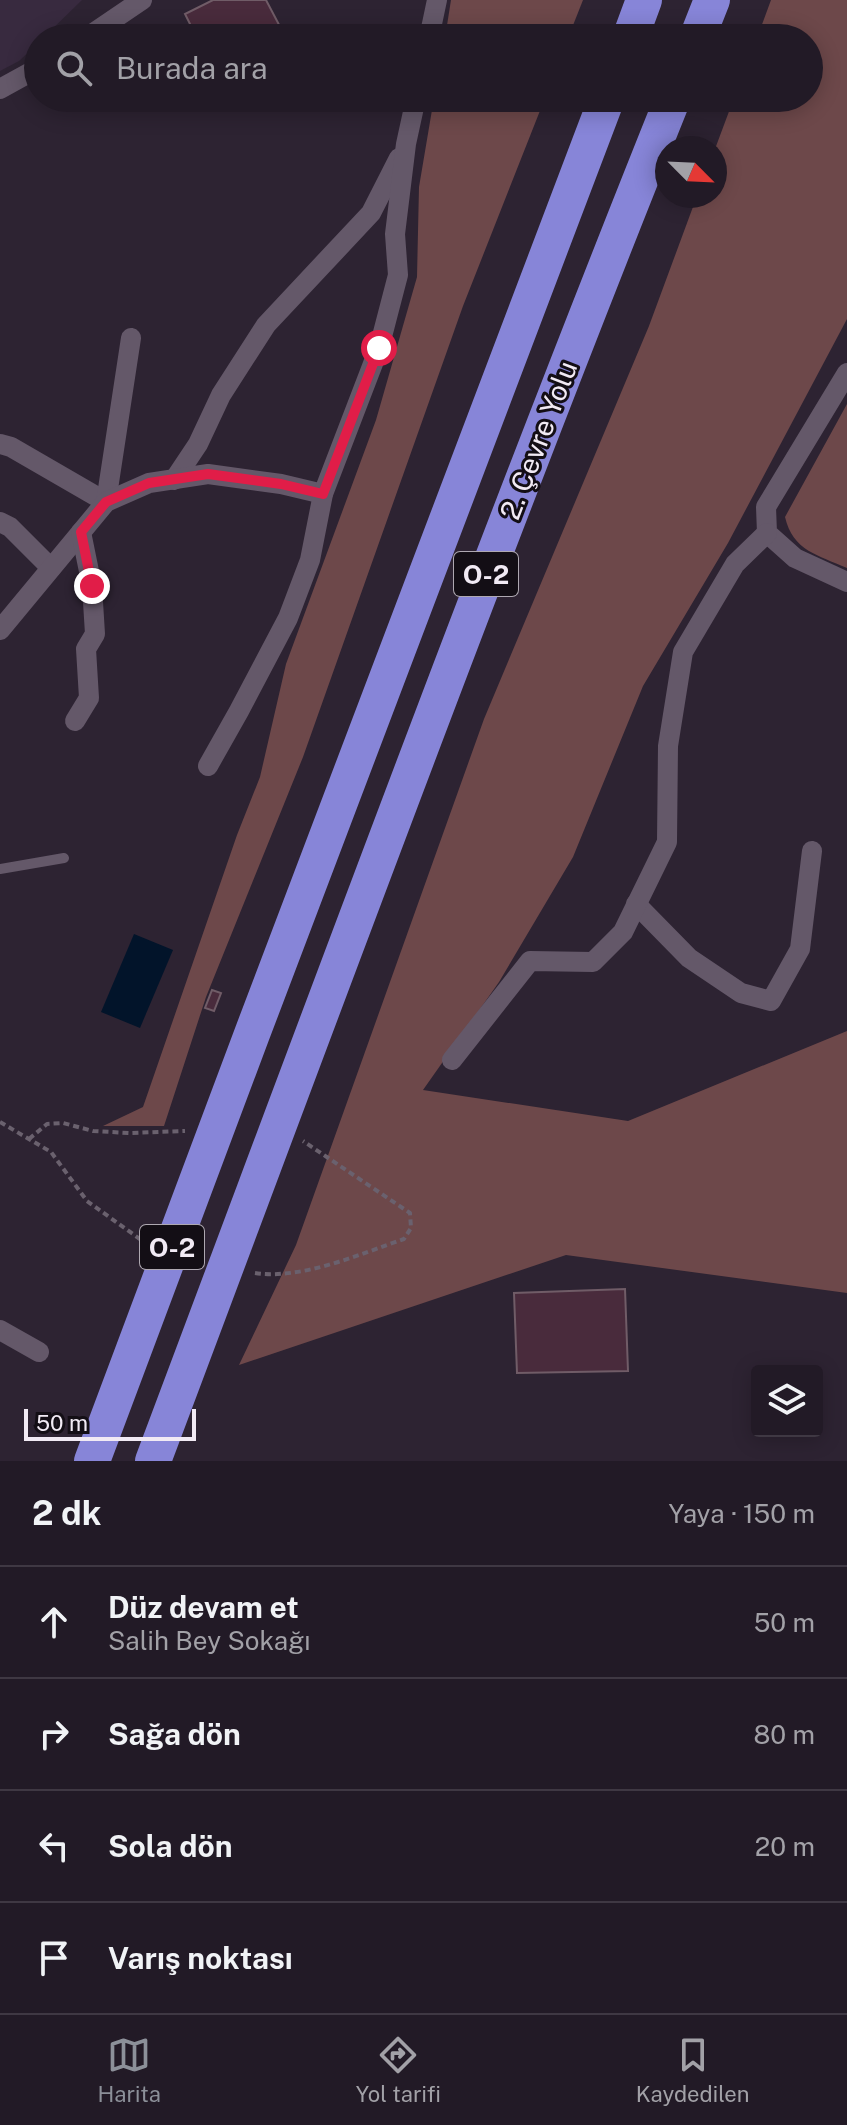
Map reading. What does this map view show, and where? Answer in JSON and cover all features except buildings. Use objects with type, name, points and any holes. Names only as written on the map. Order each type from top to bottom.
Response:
[{"type":"highway","points":[[635,24],[644,0]]},
{"type":"highway","points":[[703,24],[712,0]]},
{"type":"highway","name":"2. Çevre Yolu","points":[[215,1130],[602,112]]},
{"type":"highway","name":"2. Çevre Yolu","points":[[153,1461],[502,533],[667,112]]},
{"type":"highway","name":"O-2","points":[[92,1461],[215,1130]]},
{"type":"street","points":[[107,24],[142,0]]},
{"type":"street","points":[[432,24],[437,0]]},
{"type":"street","points":[[0,89],[24,76]]},
{"type":"street","points":[[208,766],[288,618],[310,560],[323,494],[379,348],[398,275],[395,234],[413,112]]},
{"type":"street","points":[[174,480],[198,444],[221,395],[266,325],[371,213],[406,144]]},
{"type":"street","points":[[356,229],[395,234]]},
{"type":"street","points":[[106,502],[131,338]]},
{"type":"street","points":[[847,373],[766,507],[767,533],[795,558],[847,582]]},
{"type":"street","points":[[0,444],[11,447],[106,502]]},
{"type":"street","points":[[0,630],[106,502],[149,483],[208,474],[281,484],[323,494]]},
{"type":"street","points":[[0,522],[10,527],[51,568]]},
{"type":"street","points":[[75,721],[89,698],[86,649],[95,634],[92,586],[81,532]]},
{"type":"street","points":[[452,1060],[530,961],[593,962],[623,932],[667,842],[668,746],[683,652],[735,564],[767,533]]},
{"type":"street","points":[[636,904],[689,958],[741,993],[771,1001],[800,949],[812,851]]},
{"type":"street","points":[[0,1330],[39,1352]]},
{"type":"lane","points":[[0,869],[64,858]]},
{"type":"path","points":[[29,1139],[47,1124],[63,1123],[93,1131],[129,1133],[215,1130]]},
{"type":"shaded area","points":[[0,0],[82,0],[57,24],[24,24],[24,56],[0,71]]},
{"type":"shaded area","points":[[451,0],[583,0],[574,24],[447,24]]},
{"type":"shaded area","points":[[771,0],[847,0],[847,319],[728,543],[643,686],[573,857],[499,982],[423,1090],[628,1121],[847,1031],[847,1293],[566,1255],[239,1365],[296,1245],[484,719],[649,326],[693,208],[727,208],[727,136],[720,136],[729,112],[823,112],[823,24],[762,24]]},
{"type":"shaded area","points":[[432,112],[539,112],[463,306],[303,757],[206,997],[164,1126],[103,1126],[143,1107],[260,777],[286,664],[376,420],[417,277],[419,187]]},
{"type":"shaded area","points":[[847,404],[847,568],[800,545],[785,517]]},
{"type":"water","points":[[134,934],[173,950],[140,1028],[101,1012]]},
{"type":"route","points":[[92,586],[81,532],[106,502],[149,483],[208,474],[281,484],[323,494],[379,348]]}]
